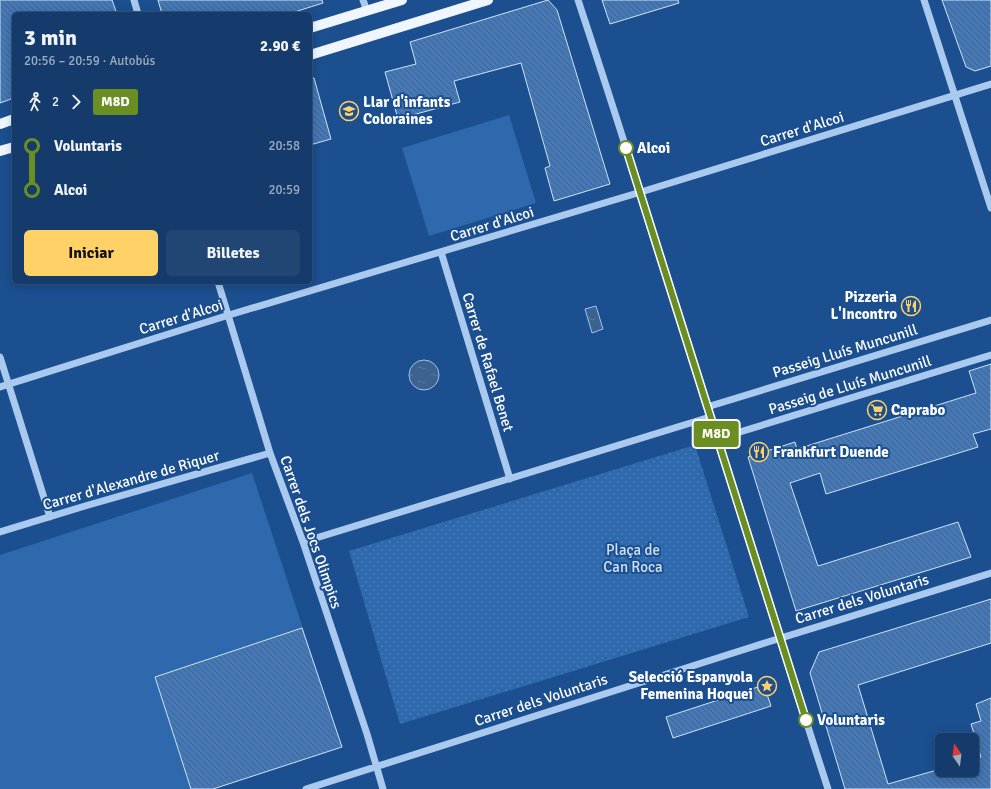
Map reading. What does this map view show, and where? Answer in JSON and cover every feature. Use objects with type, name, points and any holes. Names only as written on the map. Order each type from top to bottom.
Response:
[{"type":"main road","points":[[312,27],[402,0]]},
{"type":"main road","points":[[312,54],[488,0]]},
{"type":"main road","points":[[0,124],[12,120]]},
{"type":"main road","points":[[0,151],[12,148]]},
{"type":"street","points":[[134,0],[137,12]]},
{"type":"street","points":[[363,0],[367,11]]},
{"type":"street","points":[[578,0],[641,192],[779,638],[828,789]]},
{"type":"street","points":[[924,0],[991,208]]},
{"type":"street","name":"Carrer d'Alcoi","points":[[0,387],[229,315],[641,192],[991,84]]},
{"type":"street","name":"Carrer de Rafael Benet","points":[[441,252],[510,479]]},
{"type":"street","name":"Carrer dels Jocs Olimpics","points":[[219,284],[270,453],[303,542],[367,734],[383,789]]},
{"type":"street","name":"Passeig Lluís Muncunill","points":[[707,407],[991,320]]},
{"type":"street","name":"Passeig de Lluís Muncunill","points":[[717,439],[991,355]]},
{"type":"street","points":[[0,357],[50,516]]},
{"type":"street","points":[[303,542],[710,417]]},
{"type":"street","name":"Carrer d'Alexandre de Riquer","points":[[0,532],[50,516],[270,453]]},
{"type":"street","name":"Carrer dels Voluntaris","points":[[306,789],[779,638],[991,573]]},
{"type":"green space","points":[[509,115],[536,203],[429,236],[402,148]]},
{"type":"green space","name":"Plaça de Can Roca","points":[[695,445],[749,617],[400,724],[349,551]]},
{"type":"green space","points":[[252,473],[342,747],[213,789],[0,789],[0,555]]},
{"type":"water","points":[[596,306],[603,329],[592,333],[585,309]]},
{"type":"water","points":[[424,360],[435,364],[439,375],[435,386],[424,390],[413,386],[409,375],[413,364]]},
{"type":"building","points":[[0,0],[112,0],[116,12],[12,12],[12,99],[0,103]]},
{"type":"building","points":[[158,0],[322,0],[323,3],[294,12],[161,12]]},
{"type":"building","points":[[548,0],[557,10],[610,184],[554,201],[545,168],[550,166],[521,63],[454,81],[460,102],[398,119],[385,72],[416,64],[410,42]]},
{"type":"building","points":[[602,0],[678,0],[679,3],[610,24]]},
{"type":"building","points":[[942,0],[991,0],[991,66],[975,71],[966,67]]},
{"type":"building","points":[[312,78],[314,78],[331,139],[312,144]]},
{"type":"building","points":[[991,364],[991,429],[973,434],[978,447],[826,494],[820,473],[790,483],[818,566],[958,522],[971,557],[796,611],[748,457],[795,442],[797,449],[976,393],[969,371]]},
{"type":"building","points":[[991,599],[991,643],[858,685],[888,784],[935,771],[935,777],[979,777],[979,758],[981,757],[979,750],[979,733],[974,733],[971,724],[981,721],[976,704],[991,698],[991,789],[845,789],[810,673],[819,652]]},
{"type":"building","points":[[302,628],[342,747],[213,789],[191,789],[155,677]]},
{"type":"building","points":[[764,685],[771,706],[673,738],[666,717]]},
{"type":"bus line","name":"M8D","points":[[626,148],[806,720]]},
{"type":"place","name":"Llar d'infants Coloraines","points":[[349,111]]},
{"type":"place","name":"Alcoi","points":[[626,148]]},
{"type":"place","name":"Pizzeria L'Incontro","points":[[911,306]]},
{"type":"place","name":"Caprabo","points":[[877,410]]},
{"type":"place","name":"Frankfurt Duende","points":[[759,452]]},
{"type":"place","name":"Selecció Espanyola Femenina Hoquei","points":[[767,686]]},
{"type":"place","name":"Voluntaris","points":[[806,720]]}]
